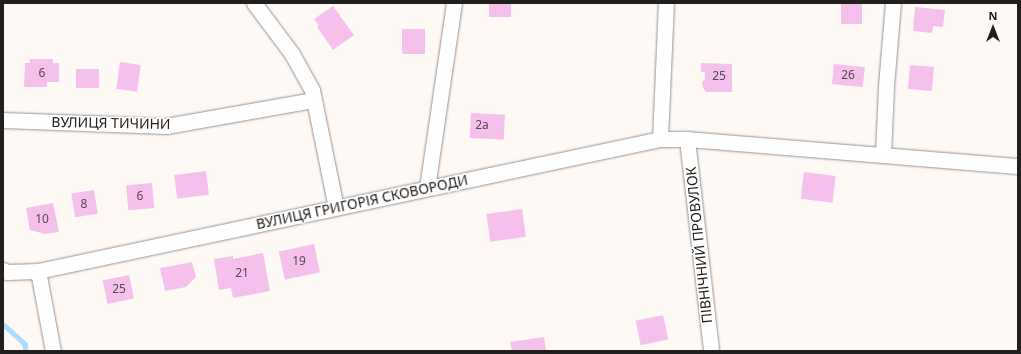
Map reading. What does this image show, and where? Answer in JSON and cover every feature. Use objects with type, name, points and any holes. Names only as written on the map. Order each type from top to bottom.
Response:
[{"type":"street","points":[[254,3],[292,54],[312,90],[336,208]]},
{"type":"street","points":[[427,188],[454,3]]},
{"type":"street","points":[[660,139],[666,3]]},
{"type":"street","points":[[883,155],[886,86],[894,3]]},
{"type":"street","name":"ВУЛИЦЯ ТИЧИНИ","points":[[3,120],[166,126],[314,100]]},
{"type":"street","name":"ВУЛИЦЯ ГРИГОРІЯ СКОВОРОДИ","points":[[3,270],[7,272],[38,271],[660,139],[687,139],[1018,166]]},
{"type":"street","name":"ПІВНІЧНИЙ ПРОВУЛОК","points":[[687,139],[711,351]]},
{"type":"street","points":[[38,271],[52,351]]},
{"type":"building","points":[[489,3],[511,3],[511,17],[489,17]]},
{"type":"building","points":[[841,3],[862,3],[862,24],[841,24]]},
{"type":"building","points":[[333,6],[354,35],[333,50],[317,27],[319,26],[314,19]]},
{"type":"building","points":[[915,7],[945,10],[943,27],[933,26],[932,33],[913,31]]},
{"type":"building","points":[[402,29],[425,29],[425,54],[402,54]]},
{"type":"building","points":[[30,59],[53,59],[53,63],[59,63],[59,82],[47,82],[47,87],[24,87],[25,63],[30,63]]},
{"type":"building","points":[[120,62],[141,65],[137,92],[116,89]]},
{"type":"building","points":[[701,63],[732,64],[732,92],[706,92],[703,88],[702,82],[705,79],[705,72],[701,72]]},
{"type":"building","points":[[834,64],[865,67],[863,87],[832,84]]},
{"type":"building","points":[[910,65],[934,67],[932,91],[908,89]]},
{"type":"building","points":[[76,69],[99,69],[99,88],[76,88]]},
{"type":"building","points":[[471,113],[505,115],[504,140],[470,138]]},
{"type":"building","points":[[206,171],[209,195],[177,199],[174,175]]},
{"type":"building","points":[[804,172],[836,176],[832,203],[801,199]]},
{"type":"building","points":[[152,183],[154,208],[128,210],[126,185]]},
{"type":"building","points":[[94,190],[98,214],[75,217],[71,194]]},
{"type":"building","points":[[53,203],[59,232],[45,234],[30,230],[26,208]]},
{"type":"building","points":[[522,209],[526,237],[490,242],[486,214]]},
{"type":"building","points":[[314,244],[320,272],[285,280],[279,251]]},
{"type":"building","points":[[263,253],[270,291],[233,298],[231,288],[219,290],[214,259],[233,256],[233,259]]},
{"type":"building","points":[[192,262],[196,277],[186,287],[165,291],[160,268]]},
{"type":"building","points":[[129,275],[134,298],[108,304],[103,281]]},
{"type":"building","points":[[663,315],[668,339],[641,345],[636,321]]},
{"type":"building","points":[[544,337],[546,351],[512,351],[510,342]]},
{"type":"waterway","points":[[3,324],[25,344],[26,351]]}]
